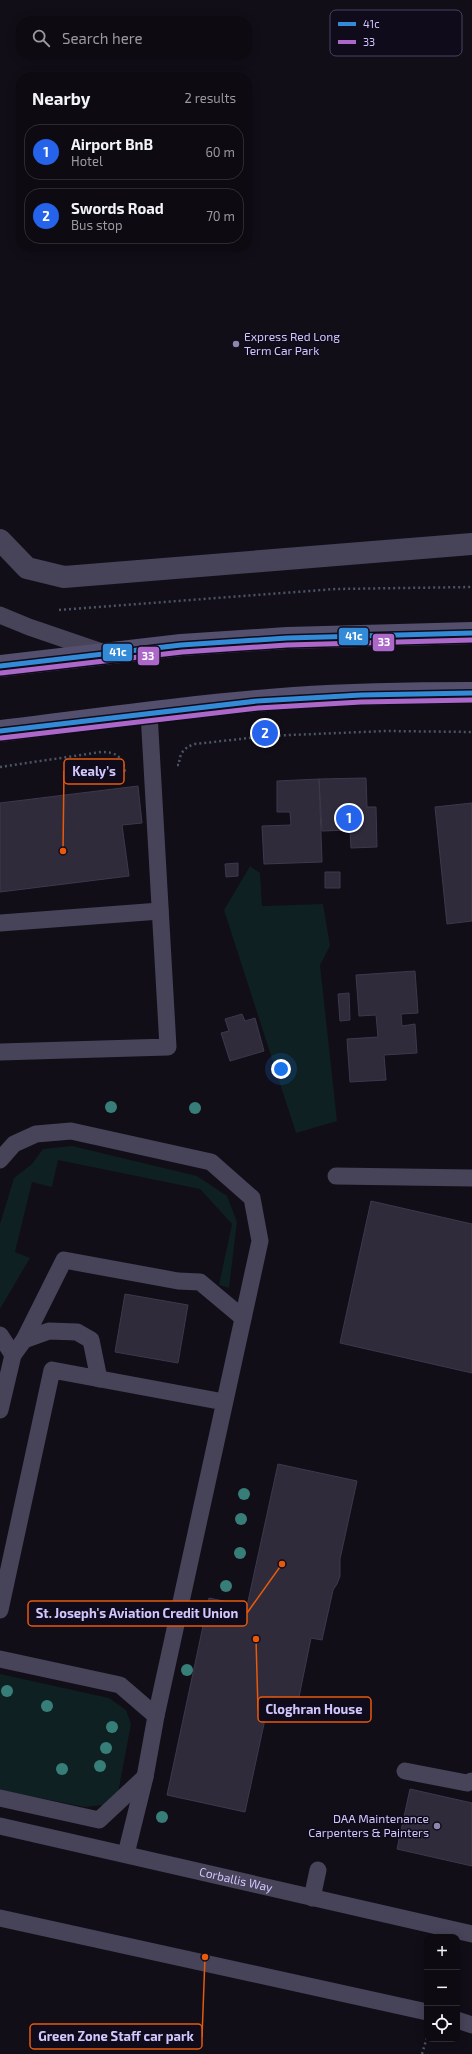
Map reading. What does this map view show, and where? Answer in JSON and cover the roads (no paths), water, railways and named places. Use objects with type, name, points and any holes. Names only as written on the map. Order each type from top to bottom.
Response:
[{"type":"main road","points":[[0,666],[181,645],[287,638],[472,633]]},
{"type":"main road","points":[[0,731],[292,698],[384,693],[472,693]]},
{"type":"street","points":[[0,540],[27,568],[64,577],[472,544]]},
{"type":"lane","points":[[0,615],[29,628],[108,654]]},
{"type":"lane","points":[[0,1052],[168,1047],[149,713]]},
{"type":"lane","points":[[0,923],[160,911]]},
{"type":"lane","points":[[0,1160],[14,1144],[36,1134],[71,1131],[212,1162],[252,1198],[260,1242],[156,1716],[145,1777],[126,1854]]},
{"type":"lane","points":[[336,1176],[472,1178]]},
{"type":"lane","points":[[0,1410],[13,1355],[24,1340],[64,1260],[178,1281],[200,1282],[243,1318]]},
{"type":"lane","points":[[24,1340],[48,1330],[77,1332],[91,1340],[99,1379]]},
{"type":"lane","points":[[0,1335],[13,1355]]},
{"type":"lane","points":[[0,1610],[52,1370],[224,1402]]},
{"type":"lane","points":[[0,1659],[120,1685],[156,1716]]},
{"type":"lane","points":[[405,1771],[467,1783],[472,1781]]},
{"type":"lane","points":[[0,1798],[99,1820],[145,1777]]},
{"type":"lane","name":"Corballis Way","points":[[0,1826],[472,1934]]},
{"type":"lane","points":[[312,1898],[318,1870]]},
{"type":"lane","points":[[0,1918],[424,2011]]},
{"type":"lane","points":[[460,2021],[472,2025]]},
{"type":"place","name":"Express Red Long Term Car Park","points":[[236,344]]},
{"type":"place","name":"Swords Road","points":[[265,733]]},
{"type":"place","name":"Airport BnB","points":[[349,818]]},
{"type":"place","name":"Kealy’s","points":[[63,851]]},
{"type":"place","name":"St. Joseph's Aviation Credit Union","points":[[282,1564]]},
{"type":"place","name":"Cloghran House","points":[[256,1639]]},
{"type":"place","name":"DAA Maintenance Carpenters & Painters","points":[[437,1826]]},
{"type":"place","name":"Green Zone Staff car park","points":[[205,1957]]}]
